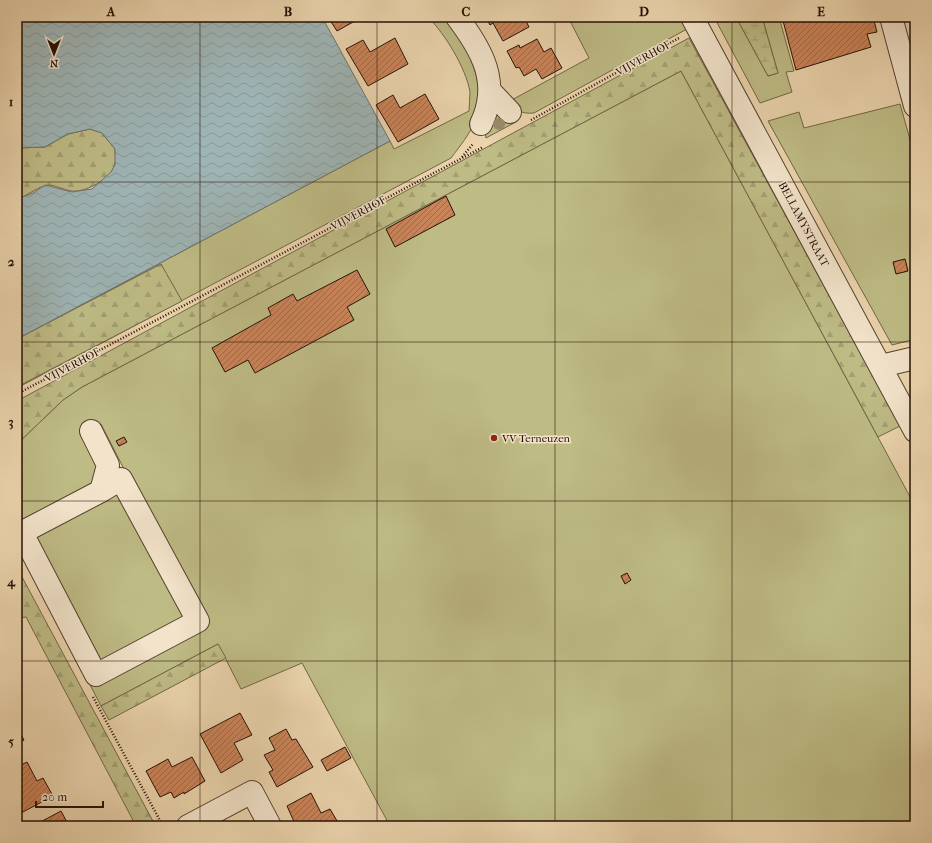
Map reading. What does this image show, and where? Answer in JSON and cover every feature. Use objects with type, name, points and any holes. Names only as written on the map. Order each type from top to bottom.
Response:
[{"type":"street","points":[[457,17],[480,51],[491,92],[489,105],[481,124]]},
{"type":"street","points":[[891,17],[915,106]]},
{"type":"street","name":"BELLAMYSTRAAT","points":[[695,23],[915,431]]},
{"type":"street","points":[[491,92],[520,117]]},
{"type":"street","points":[[881,366],[915,358]]},
{"type":"street","points":[[91,431],[108,466],[102,491]]},
{"type":"street","points":[[121,479],[198,621],[96,675],[19,534],[102,491],[121,479]]},
{"type":"street","points":[[188,826],[252,792],[270,826]]},
{"type":"path","name":"VIJVERHOF","points":[[520,117],[695,23]]},
{"type":"path","name":"VIJVERHOF","points":[[17,394],[488,144]]},
{"type":"green space","points":[[428,17],[445,17],[467,52],[477,78],[479,106],[476,119],[468,135],[451,158],[17,388],[17,339],[390,141],[394,149],[469,111],[470,92],[464,73],[448,42]]},
{"type":"green space","points":[[568,17],[680,17],[687,29],[534,113],[526,113],[514,108],[508,102],[589,58]]},
{"type":"green space","points":[[714,17],[736,17],[768,76],[778,73],[762,17],[779,17],[794,71],[786,72],[792,92],[760,103]]},
{"type":"green space","points":[[736,17],[762,17],[778,73],[768,76]]},
{"type":"green space","points":[[689,38],[900,426],[878,437],[681,71],[82,387],[63,400],[17,444],[17,401]]},
{"type":"green space","name":"VV Terneuzen","points":[[681,71],[915,506],[915,826],[390,826],[302,663],[241,689],[218,644],[101,706],[17,544],[126,473],[101,424],[80,434],[98,469],[91,488],[17,526],[17,444],[63,400],[82,387]]},
{"type":"green space","points":[[900,104],[915,157],[915,339],[892,345],[768,121],[799,112],[804,128]]},
{"type":"green space","points":[[497,113],[510,117],[514,123],[486,138],[484,128]]},
{"type":"green space","points":[[90,129],[102,133],[115,149],[115,164],[109,175],[97,184],[83,190],[71,191],[46,185],[17,199],[17,148],[45,147],[68,134]]},
{"type":"green space","points":[[161,264],[182,301],[17,387],[17,339]]},
{"type":"green space","points":[[22,577],[155,825],[136,826],[26,617],[17,618],[17,580]]},
{"type":"green space","points":[[218,644],[226,658],[109,720],[101,706]]},
{"type":"water","points":[[17,17],[322,17],[390,141],[17,339],[17,199],[33,193],[45,185],[72,192],[92,189],[111,172],[115,165],[115,149],[102,133],[90,129],[68,134],[45,147],[17,148]]},
{"type":"building","points":[[328,17],[362,17],[337,31]]},
{"type":"building","points":[[486,17],[524,17],[529,27],[503,41],[493,23],[490,25]]},
{"type":"building","points":[[782,17],[873,17],[877,32],[867,34],[871,47],[796,70]]},
{"type":"building","points":[[395,38],[408,64],[368,86],[346,49],[363,40],[370,52]]},
{"type":"building","points":[[537,39],[544,52],[551,48],[562,68],[542,79],[536,69],[524,76],[519,67],[516,68],[507,51],[519,45],[520,48]]},
{"type":"building","points":[[425,94],[439,119],[398,142],[376,105],[393,95],[400,108]]},
{"type":"building","points":[[446,196],[455,215],[395,247],[386,229]]},
{"type":"building","points":[[905,259],[908,271],[896,274],[893,262]]},
{"type":"building","points":[[357,270],[370,294],[347,307],[354,320],[255,373],[248,360],[225,372],[212,348],[271,315],[268,308],[293,294],[297,301]]},
{"type":"building","points":[[124,437],[127,442],[119,446],[116,441]]},
{"type":"building","points":[[627,573],[631,580],[625,584],[621,576]]},
{"type":"building","points":[[240,713],[252,735],[234,743],[243,760],[221,773],[200,734]]},
{"type":"building","points":[[17,727],[24,740],[17,744]]},
{"type":"building","points":[[286,729],[292,740],[296,739],[313,767],[277,787],[269,772],[273,770],[264,755],[275,750],[269,738]]},
{"type":"building","points":[[345,747],[351,758],[327,771],[321,760]]},
{"type":"building","points":[[192,757],[205,781],[184,794],[184,792],[174,798],[171,792],[160,797],[146,771],[168,759],[172,767]]},
{"type":"building","points":[[27,762],[37,781],[43,778],[53,796],[21,813],[17,805],[17,767]]},
{"type":"building","points":[[311,793],[321,813],[330,809],[340,826],[296,826],[287,806]]},
{"type":"building","points":[[61,811],[69,826],[33,826]]},
{"type":"place","name":"VV Terneuzen","points":[[494,438]]}]
